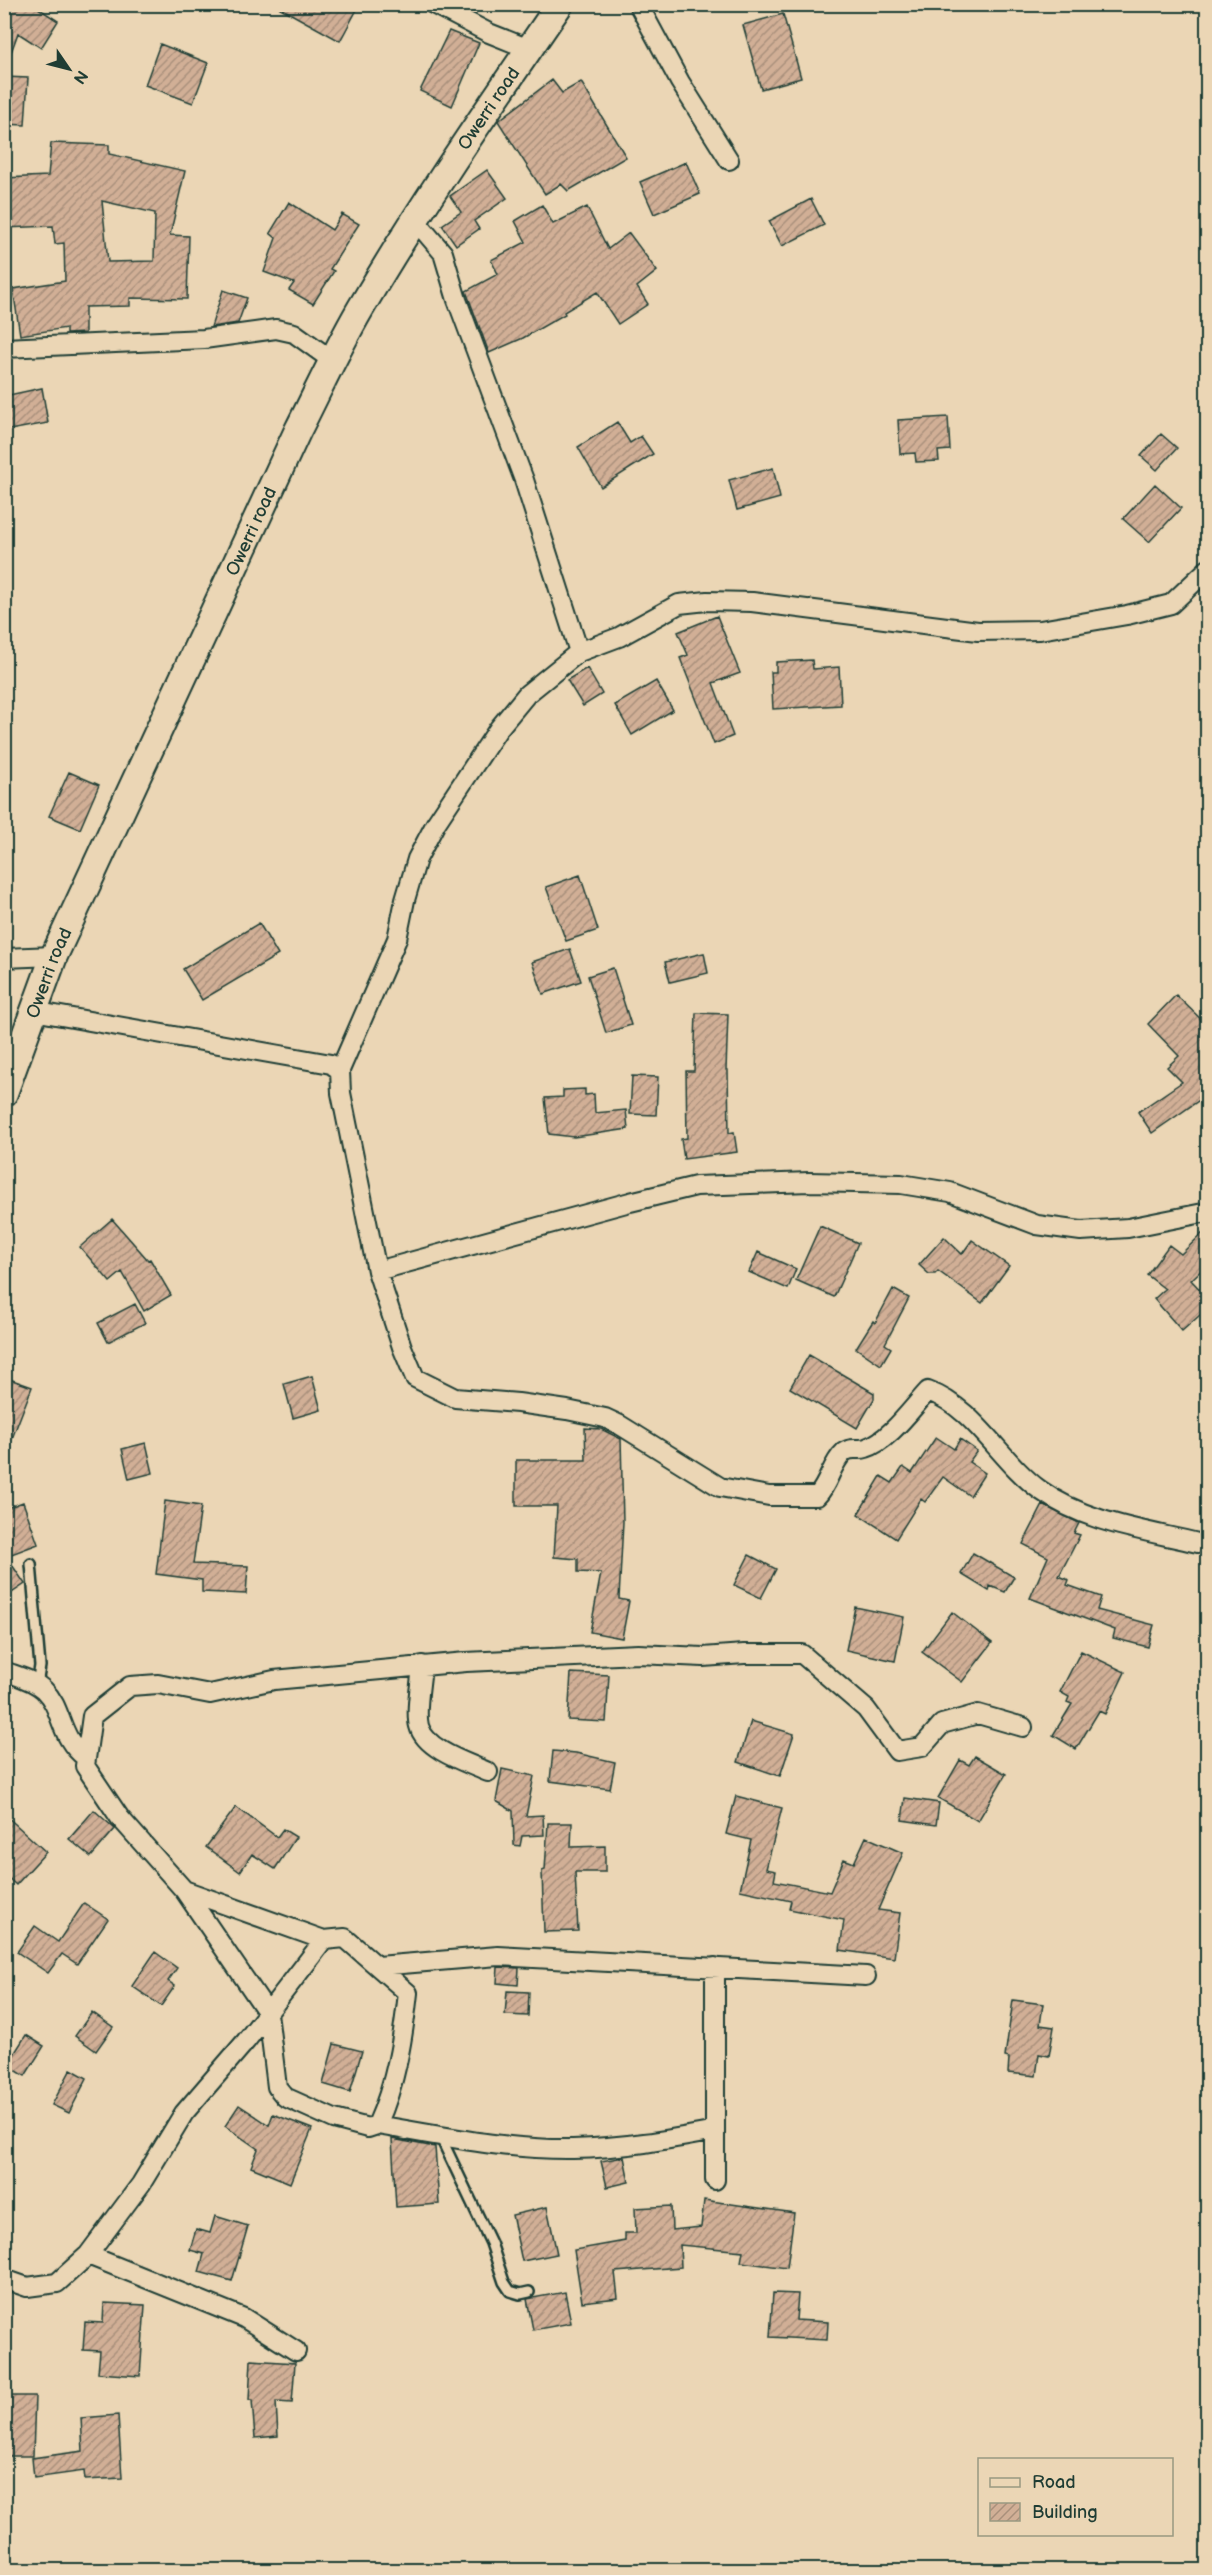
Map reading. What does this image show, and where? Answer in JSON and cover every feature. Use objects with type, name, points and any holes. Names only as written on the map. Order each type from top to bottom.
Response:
[{"type":"main road","name":"Owerri road","points":[[4,1093],[54,956],[288,452],[333,361],[364,302],[415,219],[560,4]]},
{"type":"street","points":[[433,4],[489,33],[529,49]]},
{"type":"street","points":[[638,4],[680,82],[729,160]]},
{"type":"street","points":[[415,219],[443,253],[457,300],[524,480],[579,652]]},
{"type":"street","points":[[4,348],[204,339],[276,329],[294,333],[333,361]]},
{"type":"street","points":[[1208,569],[1171,604],[1127,615],[1040,630],[978,631],[752,602],[707,601],[679,604],[619,637],[579,652],[527,694],[499,728],[436,823],[417,859],[397,939],[339,1070],[341,1093],[378,1271],[402,1347],[415,1378],[455,1398],[518,1402],[605,1418],[720,1487],[768,1496],[817,1496],[823,1490],[842,1454],[851,1448],[866,1449],[890,1433],[928,1391],[940,1395],[978,1427],[1011,1466],[1041,1491],[1093,1519],[1198,1543],[1208,1543]]},
{"type":"street","points":[[4,958],[54,956]]},
{"type":"street","points":[[33,1011],[331,1064],[339,1070]]},
{"type":"street","points":[[378,1271],[696,1186],[809,1182],[901,1184],[950,1192],[1037,1225],[1081,1231],[1128,1228],[1208,1212]]},
{"type":"street","points":[[715,2131],[609,2147],[572,2149],[441,2138],[376,2125],[368,2128],[334,2119],[285,2097],[277,2087],[268,2013],[184,1890],[120,1818],[85,1766],[92,1716],[130,1686],[158,1684],[210,1694],[274,1680],[422,1665],[638,1654],[703,1657],[802,1654],[866,1709],[897,1751],[922,1747],[942,1724],[978,1714],[1023,1727]]},
{"type":"street","points":[[422,1665],[419,1727],[427,1739],[442,1752],[488,1772]]},
{"type":"street","points":[[4,1671],[37,1685],[48,1695],[68,1740],[75,1750],[86,1758]]},
{"type":"street","points":[[184,1890],[324,1940],[345,1938],[408,1992],[402,2040],[390,2091],[376,2125]]},
{"type":"street","points":[[4,2279],[27,2287],[57,2283],[88,2255],[141,2184],[184,2113],[268,2013],[324,1940]]},
{"type":"street","points":[[378,1966],[498,1956],[866,1976]]},
{"type":"street","points":[[715,1967],[715,2180]]},
{"type":"street","points":[[88,2255],[244,2318],[296,2351]]},
{"type":"lane","points":[[31,1564],[40,1666],[37,1685]]},
{"type":"lane","points":[[441,2138],[491,2242],[504,2283],[510,2291],[520,2294],[529,2292]]},
{"type":"building","points":[[4,4],[32,4],[58,21],[41,48],[18,33],[6,66]]},
{"type":"building","points":[[273,4],[360,4],[340,41]]},
{"type":"building","points":[[783,14],[801,78],[761,89],[743,25]]},
{"type":"building","points":[[449,31],[479,43],[452,106],[420,91]]},
{"type":"building","points":[[160,44],[208,63],[193,103],[145,85]]},
{"type":"building","points":[[4,77],[28,78],[25,125],[4,124]]},
{"type":"building","points":[[552,80],[562,93],[581,82],[626,157],[568,191],[561,184],[545,194],[498,121]]},
{"type":"building","points":[[51,143],[109,145],[109,154],[185,171],[170,235],[189,236],[187,299],[130,298],[130,306],[85,307],[85,333],[66,334],[66,328],[20,335],[13,289],[65,281],[64,243],[55,244],[53,226],[4,228],[4,178],[48,176]],"holes":[[[102,201],[155,213],[154,261],[108,262]]]},
{"type":"building","points":[[686,162],[700,194],[654,214],[640,182]]},
{"type":"building","points":[[487,170],[507,198],[474,221],[479,229],[456,245],[442,225],[461,212],[450,196]]},
{"type":"building","points":[[811,199],[824,225],[782,246],[769,221]]},
{"type":"building","points":[[289,202],[332,230],[342,214],[359,224],[330,269],[334,271],[313,304],[289,290],[294,283],[264,272],[276,238],[270,233]]},
{"type":"building","points":[[542,205],[553,224],[587,207],[608,249],[629,233],[657,271],[637,287],[648,304],[618,324],[597,292],[523,338],[489,353],[466,291],[498,274],[491,260],[526,242],[515,221]]},
{"type":"building","points":[[223,290],[247,298],[238,323],[211,327]]},
{"type":"building","points":[[42,388],[48,423],[4,431],[4,396]]},
{"type":"building","points":[[948,417],[950,450],[938,451],[939,461],[916,462],[915,453],[900,454],[898,420]]},
{"type":"building","points":[[617,422],[630,443],[641,436],[653,454],[601,487],[578,447]]},
{"type":"building","points":[[1161,434],[1177,448],[1157,470],[1141,456]]},
{"type":"building","points":[[773,468],[780,498],[737,510],[729,480]]},
{"type":"building","points":[[1155,484],[1181,508],[1149,542],[1123,519]]},
{"type":"building","points":[[717,616],[740,673],[713,683],[733,736],[714,744],[680,658],[688,655],[678,632]]},
{"type":"building","points":[[812,660],[813,669],[839,667],[841,705],[773,709],[771,672],[776,672],[776,662]]},
{"type":"building","points":[[587,668],[602,694],[583,706],[567,680]]},
{"type":"building","points":[[656,681],[673,710],[632,735],[615,705]]},
{"type":"building","points":[[69,772],[99,785],[80,829],[49,816]]},
{"type":"building","points":[[580,875],[598,930],[566,941],[546,887]]},
{"type":"building","points":[[259,923],[278,955],[202,1000],[183,969]]},
{"type":"building","points":[[570,949],[581,981],[543,994],[532,962]]},
{"type":"building","points":[[704,953],[708,973],[670,982],[665,962]]},
{"type":"building","points":[[613,968],[631,1025],[606,1033],[588,976]]},
{"type":"building","points":[[1176,995],[1208,1026],[1208,1094],[1152,1133],[1138,1112],[1182,1082],[1167,1067],[1179,1056],[1148,1024]]},
{"type":"building","points":[[696,1013],[728,1014],[726,1070],[728,1070],[729,1133],[734,1132],[737,1152],[684,1159],[681,1139],[687,1138],[686,1071],[694,1071]]},
{"type":"building","points":[[632,1076],[658,1077],[656,1115],[630,1114]]},
{"type":"building","points":[[585,1089],[585,1095],[594,1094],[595,1113],[626,1110],[628,1129],[574,1137],[549,1134],[545,1098],[563,1097],[563,1090]]},
{"type":"building","points":[[112,1219],[148,1260],[150,1259],[171,1295],[144,1311],[122,1272],[110,1282],[80,1247]]},
{"type":"building","points":[[820,1226],[858,1243],[834,1297],[796,1280]]},
{"type":"building","points":[[1208,1228],[1208,1264],[1191,1280],[1208,1298],[1208,1308],[1182,1331],[1154,1299],[1165,1289],[1147,1275],[1169,1245],[1181,1254]]},
{"type":"building","points":[[944,1237],[962,1254],[972,1240],[1009,1266],[982,1303],[938,1271],[935,1274],[929,1274],[919,1265]]},
{"type":"building","points":[[758,1252],[796,1269],[788,1289],[749,1272]]},
{"type":"building","points":[[893,1289],[909,1298],[885,1344],[891,1348],[881,1365],[856,1348],[873,1321],[875,1323]]},
{"type":"building","points":[[135,1304],[145,1323],[108,1342],[98,1323]]},
{"type":"building","points":[[809,1355],[874,1393],[874,1399],[857,1428],[790,1388]]},
{"type":"building","points":[[312,1376],[321,1410],[293,1418],[284,1384]]},
{"type":"building","points":[[4,1377],[32,1387],[6,1454],[4,1454]]},
{"type":"building","points":[[585,1428],[601,1429],[621,1439],[623,1522],[619,1599],[629,1601],[622,1638],[590,1632],[601,1573],[578,1572],[578,1559],[554,1557],[557,1506],[516,1506],[516,1460],[586,1460]]},
{"type":"building","points":[[936,1437],[954,1449],[960,1439],[977,1451],[969,1462],[985,1473],[970,1496],[943,1477],[925,1502],[921,1499],[896,1539],[858,1514],[881,1476],[892,1483],[903,1467],[912,1473]]},
{"type":"building","points":[[146,1443],[153,1473],[129,1479],[122,1449]]},
{"type":"building","points":[[165,1501],[201,1506],[193,1564],[248,1566],[246,1594],[202,1592],[202,1580],[156,1574]]},
{"type":"building","points":[[23,1502],[38,1544],[6,1556],[25,1584],[4,1598],[4,1509]]},
{"type":"building","points":[[1043,1505],[1079,1523],[1074,1533],[1080,1535],[1059,1576],[1069,1580],[1067,1585],[1101,1597],[1097,1610],[1154,1625],[1148,1647],[1113,1638],[1115,1630],[1030,1598],[1048,1557],[1023,1544]]},
{"type":"building","points":[[973,1553],[1014,1577],[1005,1592],[990,1586],[989,1591],[961,1574]]},
{"type":"building","points":[[749,1555],[776,1569],[761,1598],[734,1585]]},
{"type":"building","points":[[855,1607],[904,1617],[895,1661],[846,1650]]},
{"type":"building","points":[[952,1612],[992,1643],[962,1682],[922,1652]]},
{"type":"building","points":[[1081,1651],[1125,1672],[1105,1714],[1099,1711],[1076,1749],[1053,1735],[1072,1704],[1067,1702],[1069,1697],[1060,1692]]},
{"type":"building","points":[[571,1673],[609,1675],[606,1722],[568,1720]]},
{"type":"building","points":[[751,1721],[794,1734],[780,1776],[738,1762]]},
{"type":"building","points":[[553,1751],[576,1753],[615,1762],[610,1789],[550,1781]]},
{"type":"building","points":[[975,1756],[1006,1774],[978,1821],[938,1798],[960,1760],[969,1765]]},
{"type":"building","points":[[502,1769],[534,1776],[526,1816],[543,1815],[544,1835],[522,1836],[520,1846],[514,1845],[513,1811],[496,1801]]},
{"type":"building","points":[[736,1796],[782,1808],[766,1869],[776,1871],[774,1881],[830,1892],[844,1859],[854,1863],[866,1837],[903,1853],[878,1910],[900,1913],[894,1958],[840,1950],[844,1920],[789,1909],[791,1901],[740,1890],[751,1840],[726,1834]]},
{"type":"building","points":[[905,1798],[939,1803],[936,1825],[902,1820]]},
{"type":"building","points":[[236,1807],[277,1837],[283,1829],[296,1837],[275,1869],[252,1854],[240,1872],[206,1847]]},
{"type":"building","points":[[94,1810],[115,1829],[91,1857],[69,1839]]},
{"type":"building","points":[[4,1814],[46,1852],[16,1885],[4,1874]]},
{"type":"building","points":[[548,1823],[572,1823],[571,1847],[605,1846],[605,1872],[575,1872],[578,1931],[544,1932],[542,1871],[545,1870]]},
{"type":"building","points":[[84,1903],[108,1919],[77,1964],[62,1954],[48,1973],[17,1952],[35,1926],[58,1942]]},
{"type":"building","points":[[155,1952],[177,1968],[168,1981],[175,1986],[161,2006],[132,1986]]},
{"type":"building","points":[[498,1967],[519,1968],[518,1985],[497,1983]]},
{"type":"building","points":[[507,1991],[529,1992],[528,2016],[505,2015]]},
{"type":"building","points":[[1013,2000],[1043,2004],[1040,2025],[1054,2027],[1049,2056],[1039,2054],[1036,2076],[1008,2073],[1009,2058],[1005,2057]]},
{"type":"building","points":[[92,2012],[113,2027],[96,2051],[75,2036]]},
{"type":"building","points":[[26,2035],[44,2046],[25,2076],[7,2065]]},
{"type":"building","points":[[334,2044],[362,2051],[350,2092],[323,2084]]},
{"type":"building","points":[[71,2069],[87,2078],[69,2113],[52,2105]]},
{"type":"building","points":[[239,2105],[269,2125],[273,2114],[312,2129],[290,2183],[251,2167],[258,2149],[225,2126]]},
{"type":"building","points":[[392,2139],[435,2147],[439,2204],[396,2207]]},
{"type":"building","points":[[624,2157],[629,2182],[607,2187],[601,2161]]},
{"type":"building","points":[[704,2200],[794,2213],[787,2268],[741,2262],[743,2251],[680,2245],[681,2267],[615,2272],[618,2298],[582,2302],[574,2250],[625,2241],[625,2233],[636,2233],[635,2208],[671,2206],[672,2230],[701,2227]]},
{"type":"building","points":[[547,2207],[557,2254],[522,2261],[512,2215]]},
{"type":"building","points":[[215,2216],[248,2226],[232,2281],[199,2272],[204,2254],[190,2250],[196,2229],[210,2233]]},
{"type":"building","points":[[565,2292],[571,2323],[533,2330],[527,2299]]},
{"type":"building","points":[[773,2293],[798,2294],[796,2320],[828,2322],[827,2340],[770,2337]]},
{"type":"building","points":[[104,2303],[145,2305],[140,2376],[98,2373],[100,2351],[83,2350],[85,2322],[103,2323]]},
{"type":"building","points":[[251,2360],[295,2363],[292,2403],[276,2402],[278,2436],[255,2438],[252,2400],[249,2400]]},
{"type":"building","points":[[4,2396],[35,2396],[33,2456],[4,2456]]},
{"type":"building","points":[[118,2415],[122,2478],[85,2480],[84,2471],[34,2478],[32,2458],[83,2451],[81,2418]]}]
